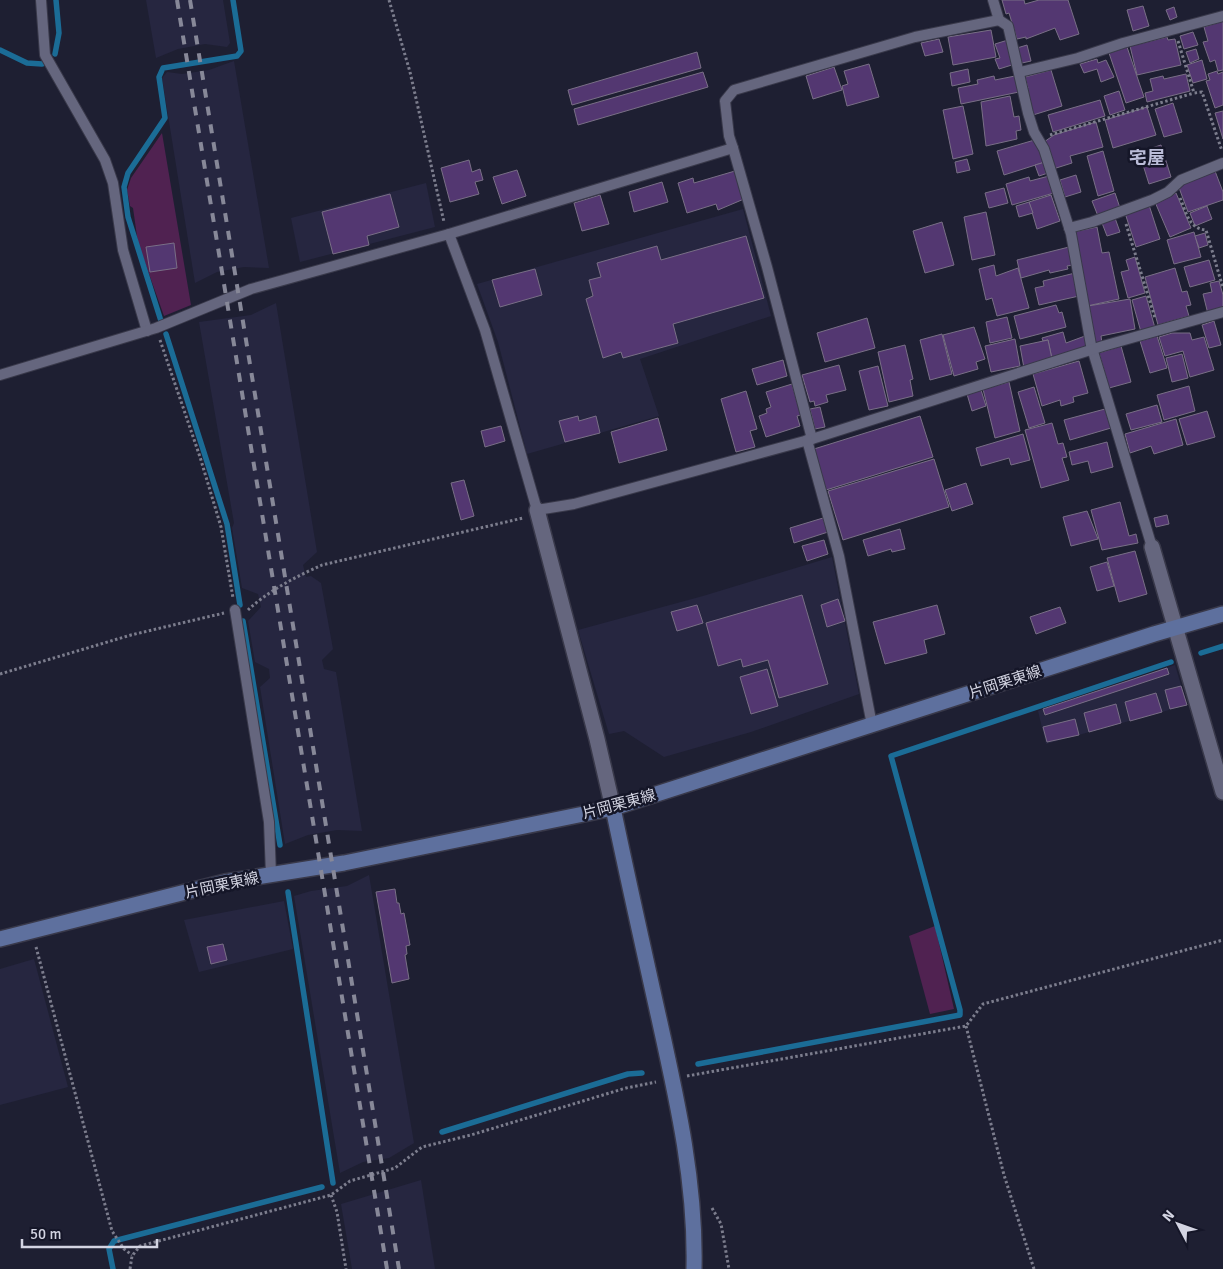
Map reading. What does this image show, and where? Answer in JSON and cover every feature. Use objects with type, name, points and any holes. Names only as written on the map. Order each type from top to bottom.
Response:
[{"type":"main road","name":"片岡栗東線","points":[[0,939],[31,929],[225,882],[344,863],[612,808],[1176,627],[1223,614]]},
{"type":"main road","points":[[612,808],[672,1079],[690,1176],[694,1269]]},
{"type":"street","points":[[536,510],[597,739],[612,808]]},
{"type":"street","points":[[1152,547],[1223,792]]},
{"type":"lane","points":[[41,0],[45,55],[105,160],[112,183],[123,250],[152,330]]},
{"type":"lane","points":[[993,0],[998,20]]},
{"type":"lane","points":[[1020,72],[1078,58],[1123,43],[1223,16]]},
{"type":"lane","points":[[872,725],[839,556],[767,267],[729,136],[725,101],[734,90],[915,37],[998,20],[1008,26],[1028,113],[1034,132],[1041,141],[1069,228],[1093,351],[1152,547]]},
{"type":"lane","points":[[0,375],[152,330],[251,289],[449,234],[733,148]]},
{"type":"lane","points":[[1069,228],[1152,200],[1199,171],[1223,163]]},
{"type":"lane","points":[[449,234],[485,330],[536,510],[574,504],[809,440],[935,398],[1223,312]]},
{"type":"lane","points":[[235,610],[269,822],[271,875]]},
{"type":"path","points":[[388,0],[410,72],[441,215],[449,234]]},
{"type":"path","points":[[1175,30],[1194,93]]},
{"type":"path","points":[[1041,141],[1052,134],[1202,92],[1223,154]]},
{"type":"path","points":[[1175,186],[1192,226],[1197,230],[1206,230],[1223,288]]},
{"type":"path","points":[[1122,211],[1158,330]]},
{"type":"path","points":[[152,330],[200,457],[221,527],[235,610]]},
{"type":"path","points":[[0,674],[131,635],[235,610],[246,612],[258,601],[308,571],[322,565],[526,517],[536,510]]},
{"type":"path","points":[[31,929],[112,1231],[124,1249],[132,1256]]},
{"type":"path","points":[[130,1269],[132,1256],[140,1246],[331,1195],[350,1181],[395,1168],[422,1147],[471,1135],[626,1088],[966,1026],[983,1004],[1223,940]]},
{"type":"path","points":[[966,1026],[1004,1175],[1034,1269]]},
{"type":"path","points":[[331,1195],[337,1212],[346,1269]]},
{"type":"path","points":[[712,1208],[721,1224],[729,1269]]},
{"type":"shaded area","points":[[146,0],[223,0],[230,43],[227,47],[205,44],[178,49],[156,58]]},
{"type":"shaded area","points":[[234,61],[269,268],[244,267],[217,272],[195,283],[162,78],[167,72],[182,74],[209,70]]},
{"type":"shaded area","points":[[162,133],[191,305],[164,316],[138,243],[133,208],[130,206],[127,190],[131,178]]},
{"type":"shaded area","points":[[426,183],[435,227],[300,262],[291,218]]},
{"type":"shaded area","points":[[743,209],[771,316],[640,359],[659,416],[527,454],[498,342],[477,284]]},
{"type":"shaded area","points":[[276,303],[317,552],[303,565],[306,577],[311,576],[321,583],[333,649],[322,660],[324,669],[336,672],[362,831],[337,830],[308,835],[285,844],[260,687],[270,678],[269,669],[255,662],[248,621],[261,607],[258,594],[242,588],[232,528],[234,523],[199,322],[251,315]]},
{"type":"shaded area","points":[[832,557],[859,694],[751,732],[664,757],[624,731],[609,734],[578,630],[703,596]]},
{"type":"shaded area","points":[[1175,665],[1187,705],[1046,744],[1038,711]]},
{"type":"shaded area","points":[[369,875],[414,1143],[389,1158],[363,1162],[340,1173],[294,896],[311,891],[347,886]]},
{"type":"shaded area","points":[[284,901],[293,949],[199,972],[184,920]]},
{"type":"shaded area","points":[[935,926],[954,1009],[930,1014],[909,936]]},
{"type":"shaded area","points":[[34,959],[68,1087],[0,1105],[0,969]]},
{"type":"shaded area","points":[[421,1180],[435,1269],[352,1269],[341,1204]]},
{"type":"building","points":[[1002,0],[1024,0],[1025,4],[1039,0],[1068,0],[1079,34],[1060,40],[1055,28],[1026,39],[1026,37],[1017,39],[1009,13],[1006,14]]},
{"type":"building","points":[[1143,6],[1149,26],[1133,31],[1127,10]]},
{"type":"building","points":[[1174,7],[1177,17],[1170,20],[1166,10]]},
{"type":"building","points":[[1223,21],[1223,70],[1218,71],[1215,60],[1210,62],[1203,42],[1208,41],[1204,27]]},
{"type":"building","points":[[991,30],[996,57],[953,65],[948,37]]},
{"type":"building","points":[[1193,32],[1198,45],[1184,49],[1180,36]]},
{"type":"building","points":[[1167,37],[1168,40],[1175,39],[1181,65],[1137,75],[1130,46]]},
{"type":"building","points":[[939,39],[943,52],[925,56],[921,43]]},
{"type":"building","points":[[1008,40],[1015,64],[999,69],[995,59],[1000,58],[995,44]]},
{"type":"building","points":[[1027,45],[1031,61],[1022,63],[1017,48]]},
{"type":"building","points":[[1127,47],[1144,97],[1126,103],[1109,53]]},
{"type":"building","points":[[1196,49],[1199,59],[1190,63],[1186,52]]},
{"type":"building","points":[[697,52],[701,68],[572,105],[568,90]]},
{"type":"building","points":[[1097,59],[1098,63],[1106,60],[1114,77],[1101,82],[1097,69],[1084,73],[1080,64]]},
{"type":"building","points":[[1202,60],[1207,79],[1193,83],[1187,65]]},
{"type":"building","points":[[869,64],[879,97],[847,106],[842,86],[848,84],[844,71]]},
{"type":"building","points":[[834,67],[842,90],[813,99],[806,76]]},
{"type":"building","points":[[968,69],[970,82],[952,86],[950,73]]},
{"type":"building","points":[[1051,70],[1062,106],[1033,115],[1025,89],[1028,88],[1025,77]]},
{"type":"building","points":[[1217,71],[1218,74],[1223,72],[1223,105],[1215,108],[1206,81],[1210,80],[1208,74]]},
{"type":"building","points":[[703,72],[708,87],[578,125],[574,109]]},
{"type":"building","points":[[1186,74],[1190,91],[1147,102],[1145,93],[1153,91],[1150,79],[1163,76],[1164,79]]},
{"type":"building","points":[[994,76],[995,80],[1015,76],[1019,92],[961,104],[958,88],[978,84],[977,80]]},
{"type":"building","points":[[1119,91],[1125,110],[1110,115],[1104,96]]},
{"type":"building","points":[[1010,96],[1014,117],[1019,116],[1021,130],[1016,131],[1017,139],[986,146],[981,102]]},
{"type":"building","points":[[1100,100],[1105,116],[1053,132],[1048,115]]},
{"type":"building","points":[[1173,103],[1182,132],[1164,137],[1155,109]]},
{"type":"building","points":[[963,106],[973,154],[953,159],[943,110]]},
{"type":"building","points":[[1147,107],[1156,135],[1113,148],[1105,120]]},
{"type":"building","points":[[1223,111],[1223,139],[1215,113]]},
{"type":"building","points":[[1096,122],[1103,147],[1070,156],[1072,163],[1053,169],[1044,142],[1054,135]]},
{"type":"building","points":[[1038,139],[1045,162],[1004,175],[997,151]]},
{"type":"building","points":[[1161,145],[1171,177],[1149,184],[1139,152]]},
{"type":"building","points":[[1103,151],[1114,191],[1098,196],[1087,156]]},
{"type":"building","points":[[967,159],[970,170],[957,173],[955,162]]},
{"type":"building","points":[[469,160],[472,172],[480,169],[483,180],[475,182],[479,194],[450,202],[441,168]]},
{"type":"building","points":[[1045,162],[1048,173],[1039,176],[1035,165]]},
{"type":"building","points":[[517,170],[526,196],[502,204],[493,177]]},
{"type":"building","points":[[735,171],[744,199],[718,210],[716,204],[687,213],[678,183],[693,178],[694,183]]},
{"type":"building","points":[[1215,171],[1223,192],[1223,200],[1188,212],[1178,185]]},
{"type":"building","points":[[1076,175],[1081,192],[1065,197],[1060,180]]},
{"type":"building","points":[[1049,176],[1054,193],[1012,205],[1006,184],[1029,177],[1030,181]]},
{"type":"building","points":[[662,182],[668,202],[634,212],[629,192]]},
{"type":"building","points":[[1004,188],[1008,203],[989,208],[985,193]]},
{"type":"building","points":[[1115,193],[1120,208],[1098,216],[1092,201]]},
{"type":"building","points":[[1176,193],[1191,228],[1170,237],[1155,202]]},
{"type":"building","points":[[390,194],[399,227],[367,236],[369,245],[333,254],[322,212]]},
{"type":"building","points":[[600,195],[609,224],[582,231],[574,203]]},
{"type":"building","points":[[1051,195],[1060,221],[1037,229],[1029,202]]},
{"type":"building","points":[[1029,202],[1033,213],[1019,217],[1016,206]]},
{"type":"building","points":[[1149,205],[1160,239],[1136,247],[1125,213]]},
{"type":"building","points":[[1207,206],[1212,219],[1195,226],[1190,213]]},
{"type":"building","points":[[986,212],[995,255],[972,260],[964,217]]},
{"type":"building","points":[[1115,218],[1120,232],[1107,236],[1102,223]]},
{"type":"building","points":[[942,222],[954,265],[925,273],[913,231]]},
{"type":"building","points":[[1097,227],[1102,253],[1109,252],[1119,299],[1087,306],[1073,232]]},
{"type":"building","points":[[1194,232],[1201,257],[1174,264],[1167,240]]},
{"type":"building","points":[[1205,233],[1208,245],[1199,248],[1195,236]]},
{"type":"building","points":[[746,236],[764,298],[673,324],[678,343],[623,358],[621,352],[603,358],[586,299],[593,296],[589,280],[601,277],[597,263],[657,246],[661,260]]},
{"type":"building","points":[[174,243],[177,268],[150,272],[146,247]]},
{"type":"building","points":[[1069,247],[1073,265],[1067,266],[1068,269],[1050,273],[1049,270],[1021,278],[1017,260]]},
{"type":"building","points":[[1135,257],[1145,293],[1128,298],[1121,272],[1129,270],[1126,260]]},
{"type":"building","points":[[1209,260],[1215,280],[1190,287],[1184,267]]},
{"type":"building","points":[[994,265],[996,276],[1018,268],[1029,308],[997,316],[992,298],[986,300],[979,269]]},
{"type":"building","points":[[1175,268],[1182,292],[1187,291],[1191,305],[1186,306],[1189,316],[1158,325],[1145,277]]},
{"type":"building","points":[[535,269],[542,295],[500,307],[492,280]]},
{"type":"building","points":[[1075,273],[1079,296],[1039,305],[1035,288],[1044,286],[1043,281]]},
{"type":"building","points":[[1219,281],[1223,295],[1223,310],[1208,314],[1203,294],[1212,292],[1210,283]]},
{"type":"building","points":[[1146,296],[1155,328],[1141,332],[1132,300]]},
{"type":"building","points":[[1130,299],[1135,329],[1101,336],[1102,343],[1095,345],[1088,306]]},
{"type":"building","points":[[1056,305],[1059,313],[1062,312],[1066,327],[1020,339],[1014,316]]},
{"type":"building","points":[[1007,317],[1012,338],[990,343],[986,322]]},
{"type":"building","points":[[867,318],[875,348],[825,362],[817,333]]},
{"type":"building","points":[[1214,321],[1221,345],[1209,348],[1202,325]]},
{"type":"building","points":[[974,327],[985,359],[976,362],[978,369],[954,376],[943,335]]},
{"type":"building","points":[[1063,332],[1066,343],[1085,336],[1088,349],[1052,359],[1048,340],[1043,341],[1042,338]]},
{"type":"building","points":[[1172,333],[1190,333],[1192,340],[1204,337],[1214,370],[1190,377],[1183,351],[1165,356],[1159,337]]},
{"type":"building","points":[[942,334],[952,374],[930,380],[920,340]]},
{"type":"building","points":[[1157,336],[1167,368],[1150,373],[1140,341]]},
{"type":"building","points":[[1015,339],[1020,366],[991,372],[985,346]]},
{"type":"building","points":[[1048,340],[1052,359],[1024,368],[1020,346]]},
{"type":"building","points":[[905,345],[913,379],[910,380],[913,396],[889,402],[878,352]]},
{"type":"building","points":[[1121,346],[1131,382],[1109,388],[1099,353]]},
{"type":"building","points":[[1182,354],[1188,378],[1172,382],[1166,358]]},
{"type":"building","points":[[783,360],[787,376],[757,385],[752,369]]},
{"type":"building","points":[[1079,361],[1088,393],[1073,397],[1074,402],[1061,406],[1060,400],[1042,406],[1033,374]]},
{"type":"building","points":[[839,365],[846,390],[826,395],[828,402],[815,406],[814,401],[810,402],[802,375]]},
{"type":"building","points":[[878,366],[888,406],[869,410],[859,371]]},
{"type":"building","points":[[1009,382],[1020,431],[995,438],[983,389]]},
{"type":"building","points":[[792,384],[801,415],[797,416],[800,426],[766,437],[759,416],[767,413],[766,409],[771,407],[766,392]]},
{"type":"building","points":[[1189,386],[1195,411],[1164,420],[1157,395]]},
{"type":"building","points":[[1034,387],[1045,423],[1029,428],[1018,392]]},
{"type":"building","points":[[981,390],[986,406],[972,411],[967,394]]},
{"type":"building","points":[[746,391],[757,429],[750,431],[755,447],[736,452],[721,399]]},
{"type":"building","points":[[1157,405],[1162,422],[1131,430],[1126,414]]},
{"type":"building","points":[[820,407],[825,427],[815,429],[810,409]]},
{"type":"building","points":[[1105,409],[1111,428],[1070,440],[1064,420]]},
{"type":"building","points":[[1207,411],[1215,437],[1187,445],[1179,419]]},
{"type":"building","points":[[578,416],[579,421],[596,416],[600,433],[565,442],[559,421]]},
{"type":"building","points":[[920,416],[933,457],[826,490],[814,449]]},
{"type":"building","points":[[658,418],[667,450],[619,463],[611,432]]},
{"type":"building","points":[[1176,419],[1183,445],[1154,454],[1151,446],[1130,453],[1125,434]]},
{"type":"building","points":[[1052,423],[1058,444],[1063,443],[1067,457],[1062,458],[1069,480],[1041,488],[1025,430]]},
{"type":"building","points":[[501,426],[505,441],[485,447],[481,431]]},
{"type":"building","points":[[1023,434],[1030,460],[1011,465],[1009,458],[981,466],[976,448]]},
{"type":"building","points":[[1107,442],[1113,467],[1091,473],[1088,461],[1072,465],[1069,452]]},
{"type":"building","points":[[934,459],[949,507],[843,540],[828,491]]},
{"type":"building","points":[[464,480],[474,516],[461,520],[451,483]]},
{"type":"building","points":[[966,483],[973,504],[952,511],[945,490]]},
{"type":"building","points":[[1120,502],[1129,536],[1136,534],[1138,543],[1102,550],[1091,510]]},
{"type":"building","points":[[1087,511],[1098,539],[1071,546],[1063,517]]},
{"type":"building","points":[[1167,515],[1169,524],[1156,527],[1154,518]]},
{"type":"building","points":[[823,518],[828,532],[794,543],[790,528]]},
{"type":"building","points":[[900,529],[905,549],[892,552],[891,549],[868,556],[863,540]]},
{"type":"building","points":[[824,540],[828,554],[807,561],[802,546]]},
{"type":"building","points":[[1135,551],[1147,594],[1119,602],[1107,558]]},
{"type":"building","points":[[1107,562],[1114,586],[1097,591],[1090,567]]},
{"type":"building","points":[[802,595],[828,684],[779,698],[768,660],[743,667],[741,659],[718,666],[706,623]]},
{"type":"building","points":[[838,599],[845,621],[827,627],[821,605]]},
{"type":"building","points":[[697,605],[703,623],[677,631],[671,612]]},
{"type":"building","points":[[937,605],[945,634],[924,640],[927,653],[885,664],[873,622]]},
{"type":"building","points":[[1060,607],[1066,623],[1036,634],[1030,617]]},
{"type":"building","points":[[1167,668],[1169,674],[1045,715],[1043,709]]},
{"type":"building","points":[[767,669],[778,706],[751,714],[740,677]]},
{"type":"building","points":[[1181,686],[1187,705],[1170,709],[1165,690]]},
{"type":"building","points":[[1156,693],[1162,712],[1130,721],[1125,702]]},
{"type":"building","points":[[1116,704],[1121,723],[1089,732],[1084,713]]},
{"type":"building","points":[[1075,719],[1079,735],[1047,742],[1043,727]]},
{"type":"building","points":[[395,889],[401,914],[404,913],[410,945],[406,946],[407,954],[405,955],[409,979],[392,983],[376,892]]},
{"type":"building","points":[[223,944],[227,960],[211,964],[207,947]]},
{"type":"waterway","points":[[55,54],[59,33],[56,0]]},
{"type":"waterway","points":[[161,321],[128,217],[124,187],[128,173],[165,118],[159,77],[163,68],[237,56],[241,51],[233,0]]},
{"type":"waterway","points":[[0,50],[27,63],[42,64]]},
{"type":"waterway","points":[[166,334],[227,524],[240,605]]},
{"type":"waterway","points":[[243,621],[280,845]]},
{"type":"waterway","points":[[1201,653],[1223,646]]},
{"type":"waterway","points":[[698,1064],[960,1015],[891,756],[1171,662]]},
{"type":"waterway","points":[[288,892],[333,1183]]},
{"type":"waterway","points":[[442,1132],[628,1074],[642,1073]]},
{"type":"waterway","points":[[113,1269],[109,1249],[114,1241],[322,1187]]},
{"type":"railway","points":[[177,0],[387,1269]]},
{"type":"railway","points":[[190,0],[399,1269]]},
{"type":"district","name":"宅屋","points":[[1147,158]]}]
